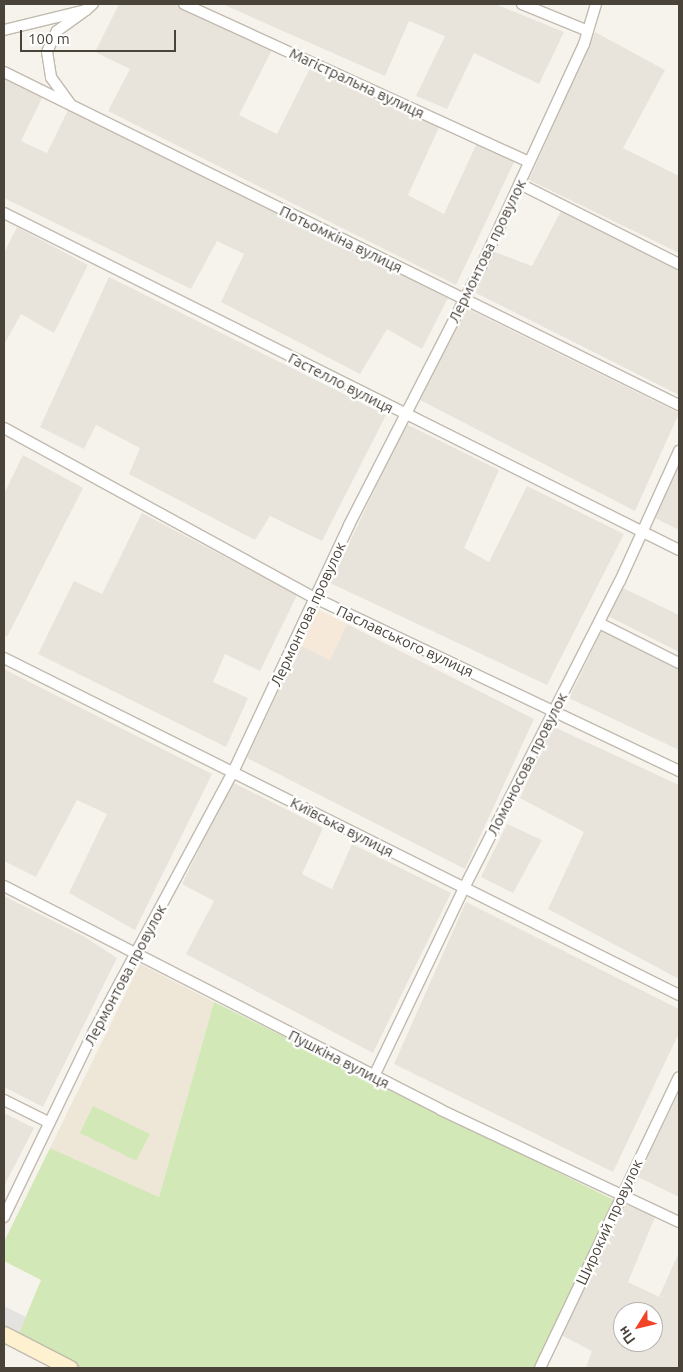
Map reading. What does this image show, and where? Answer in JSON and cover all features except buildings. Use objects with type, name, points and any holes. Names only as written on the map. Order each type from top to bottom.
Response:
[{"type":"street","name":"Магістральна вулиця","points":[[184,4],[529,162]]},
{"type":"street","points":[[522,4],[588,31]]},
{"type":"street","name":"Лермонтова провулок","points":[[4,1216],[136,954],[232,772],[315,598],[464,299],[520,184],[588,31],[596,4]]},
{"type":"street","points":[[4,30],[90,7]]},
{"type":"street","points":[[72,106],[51,77],[47,52],[58,31],[90,7]]},
{"type":"street","name":"Потьомкіна вулиця","points":[[4,72],[679,405]]},
{"type":"street","points":[[520,184],[679,264]]},
{"type":"street","name":"Гастелло вулиця","points":[[4,213],[679,550]]},
{"type":"street","name":"Паславського вулиця","points":[[4,428],[315,598],[679,771]]},
{"type":"street","name":"Ломоносова провулок","points":[[374,1076],[464,888],[599,623],[679,451]]},
{"type":"street","points":[[599,623],[679,663]]},
{"type":"street","name":"Київська вулиця","points":[[4,658],[679,995]]},
{"type":"street","name":"Пушкіна вулиця","points":[[4,886],[374,1076],[679,1222]]},
{"type":"street","name":"Широкий провулок","points":[[540,1368],[679,1077]]},
{"type":"street","points":[[4,1100],[50,1123]]},
{"type":"street","points":[[4,1334],[70,1368]]},
{"type":"shaded area","points":[[119,4],[176,4],[273,48],[239,115],[277,134],[311,66],[440,125],[408,195],[444,214],[477,143],[515,160],[456,285],[108,111],[130,69],[95,52]]},
{"type":"shaded area","points":[[222,4],[495,4],[564,32],[539,84],[474,53],[447,109],[416,96],[445,36],[409,21],[385,76]]},
{"type":"shaded area","points":[[595,32],[665,70],[623,148],[679,176],[679,253],[529,180]]},
{"type":"shaded area","points":[[4,76],[43,96],[21,141],[47,153],[69,108],[448,298],[422,349],[387,329],[360,374],[221,302],[244,254],[217,241],[191,289],[4,198]]},
{"type":"shaded area","points":[[561,211],[679,271],[679,395],[476,293],[495,252],[532,266]]},
{"type":"shaded area","points":[[17,227],[88,265],[54,333],[21,314],[4,345],[4,253]]},
{"type":"shaded area","points":[[109,277],[386,415],[322,541],[270,516],[255,540],[129,474],[140,448],[96,425],[84,449],[40,427]]},
{"type":"shaded area","points":[[466,308],[679,413],[635,511],[420,400]]},
{"type":"shaded area","points":[[406,424],[499,470],[464,548],[489,562],[527,486],[624,534],[547,685],[330,583]]},
{"type":"shaded area","points":[[23,455],[83,488],[7,637],[4,635],[4,494]]},
{"type":"shaded area","points":[[679,462],[679,530],[653,517]]},
{"type":"shaded area","points":[[142,513],[297,595],[260,671],[225,654],[213,682],[248,698],[226,747],[38,654],[74,581],[102,594]]},
{"type":"shaded area","points":[[621,587],[679,615],[679,652],[608,616]]},
{"type":"shaded area","points":[[317,609],[347,624],[330,660],[300,645]]},
{"type":"shaded area","points":[[347,624],[534,719],[465,869],[247,758],[300,645],[330,660]]},
{"type":"shaded area","points":[[603,628],[679,667],[679,750],[569,698]]},
{"type":"shaded area","points":[[4,669],[212,774],[135,930],[69,893],[107,814],[77,800],[36,877],[4,861]]},
{"type":"shaded area","points":[[552,726],[679,785],[679,979],[548,909],[584,832],[520,798]]},
{"type":"shaded area","points":[[232,782],[323,828],[302,874],[332,889],[352,844],[451,893],[373,1053],[186,954],[214,901],[182,884]]},
{"type":"shaded area","points":[[507,824],[542,840],[513,893],[481,877]]},
{"type":"shaded area","points":[[4,896],[85,937],[117,958],[43,1107],[4,1087]]},
{"type":"shaded area","points":[[466,902],[679,1009],[679,1033],[613,1172],[394,1064]]},
{"type":"shaded area","points":[[140,964],[214,1002],[159,1197],[50,1148]]},
{"type":"shaded area","points":[[679,1092],[679,1197],[638,1177]]},
{"type":"shaded area","points":[[4,1113],[34,1128],[4,1186]]},
{"type":"shaded area","points":[[624,1204],[655,1217],[628,1282],[659,1297],[679,1252],[679,1368],[586,1368],[592,1351],[561,1335]]},
{"type":"shaded area","points":[[4,1306],[26,1317],[16,1340],[4,1334]]},
{"type":"green space","points":[[214,1002],[616,1201],[534,1368],[74,1368],[16,1340],[41,1280],[4,1261],[4,1242],[50,1148],[159,1197]]},
{"type":"green space","points":[[93,1106],[150,1134],[136,1161],[80,1133]]}]
